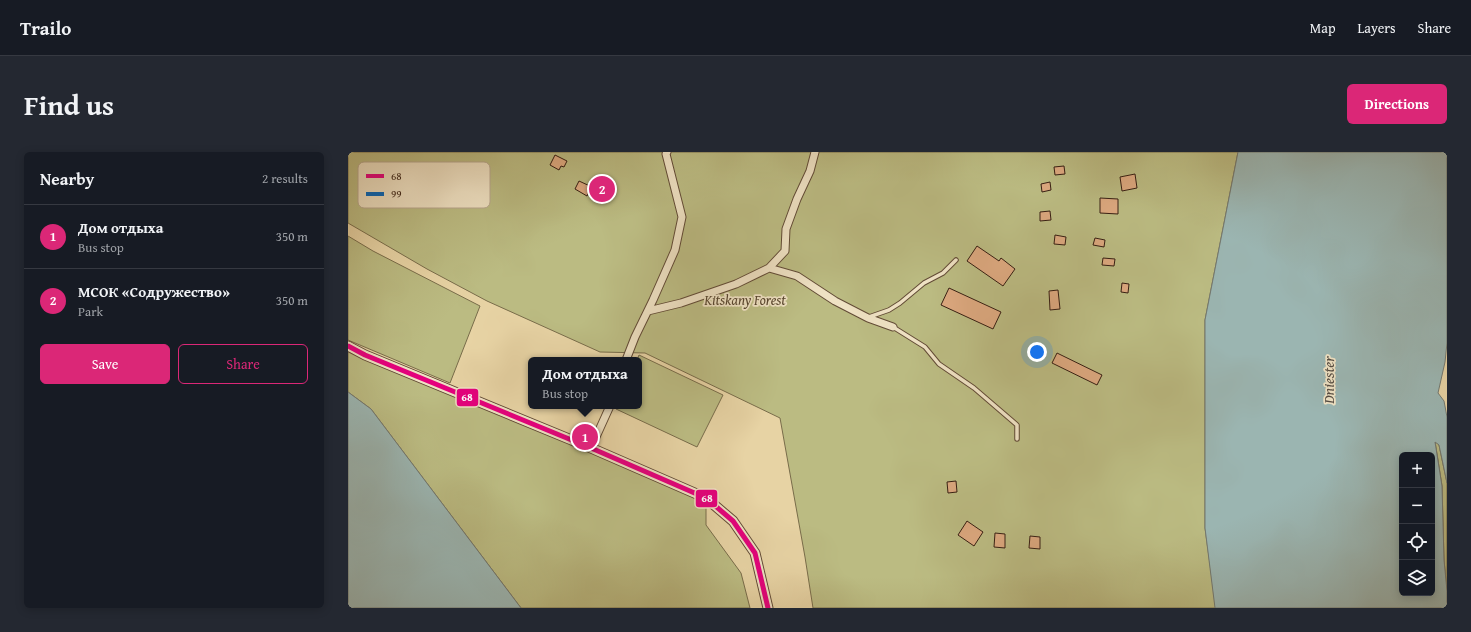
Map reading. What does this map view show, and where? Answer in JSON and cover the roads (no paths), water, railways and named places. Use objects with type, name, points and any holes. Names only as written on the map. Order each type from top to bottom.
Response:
[{"type":"street","points":[[627,357],[675,250],[682,217],[666,154],[667,152]]},
{"type":"street","points":[[648,311],[681,303],[736,284],[769,268],[785,251],[786,229],[797,199],[810,171],[815,152]]},
{"type":"street","points":[[769,268],[798,276],[835,301],[868,318],[893,327]]},
{"type":"street","points":[[348,346],[401,370],[591,448],[706,498],[733,521],[755,553],[768,608]]},
{"type":"street","points":[[591,448],[609,409]]},
{"type":"lane","points":[[868,318],[890,310],[924,283],[943,273],[956,260]]},
{"type":"lane","points":[[893,327],[926,347],[939,364],[974,388],[1017,424],[1017,438]]},
{"type":"water","name":"Dniester","points":[[1238,152],[1447,152],[1447,343],[1445,362],[1438,393],[1444,401],[1447,417],[1447,483],[1439,445],[1435,442],[1442,486],[1447,608],[1215,608],[1205,528],[1205,320]]},
{"type":"water","points":[[348,392],[371,409],[521,608],[348,608]]},
{"type":"place","name":"МСОК «Содружество»","points":[[602,189]]},
{"type":"place","name":"Дом отдыха","points":[[585,437]]},
{"type":"park label","name":"Kitskany Forest","points":[[745,300]]}]
